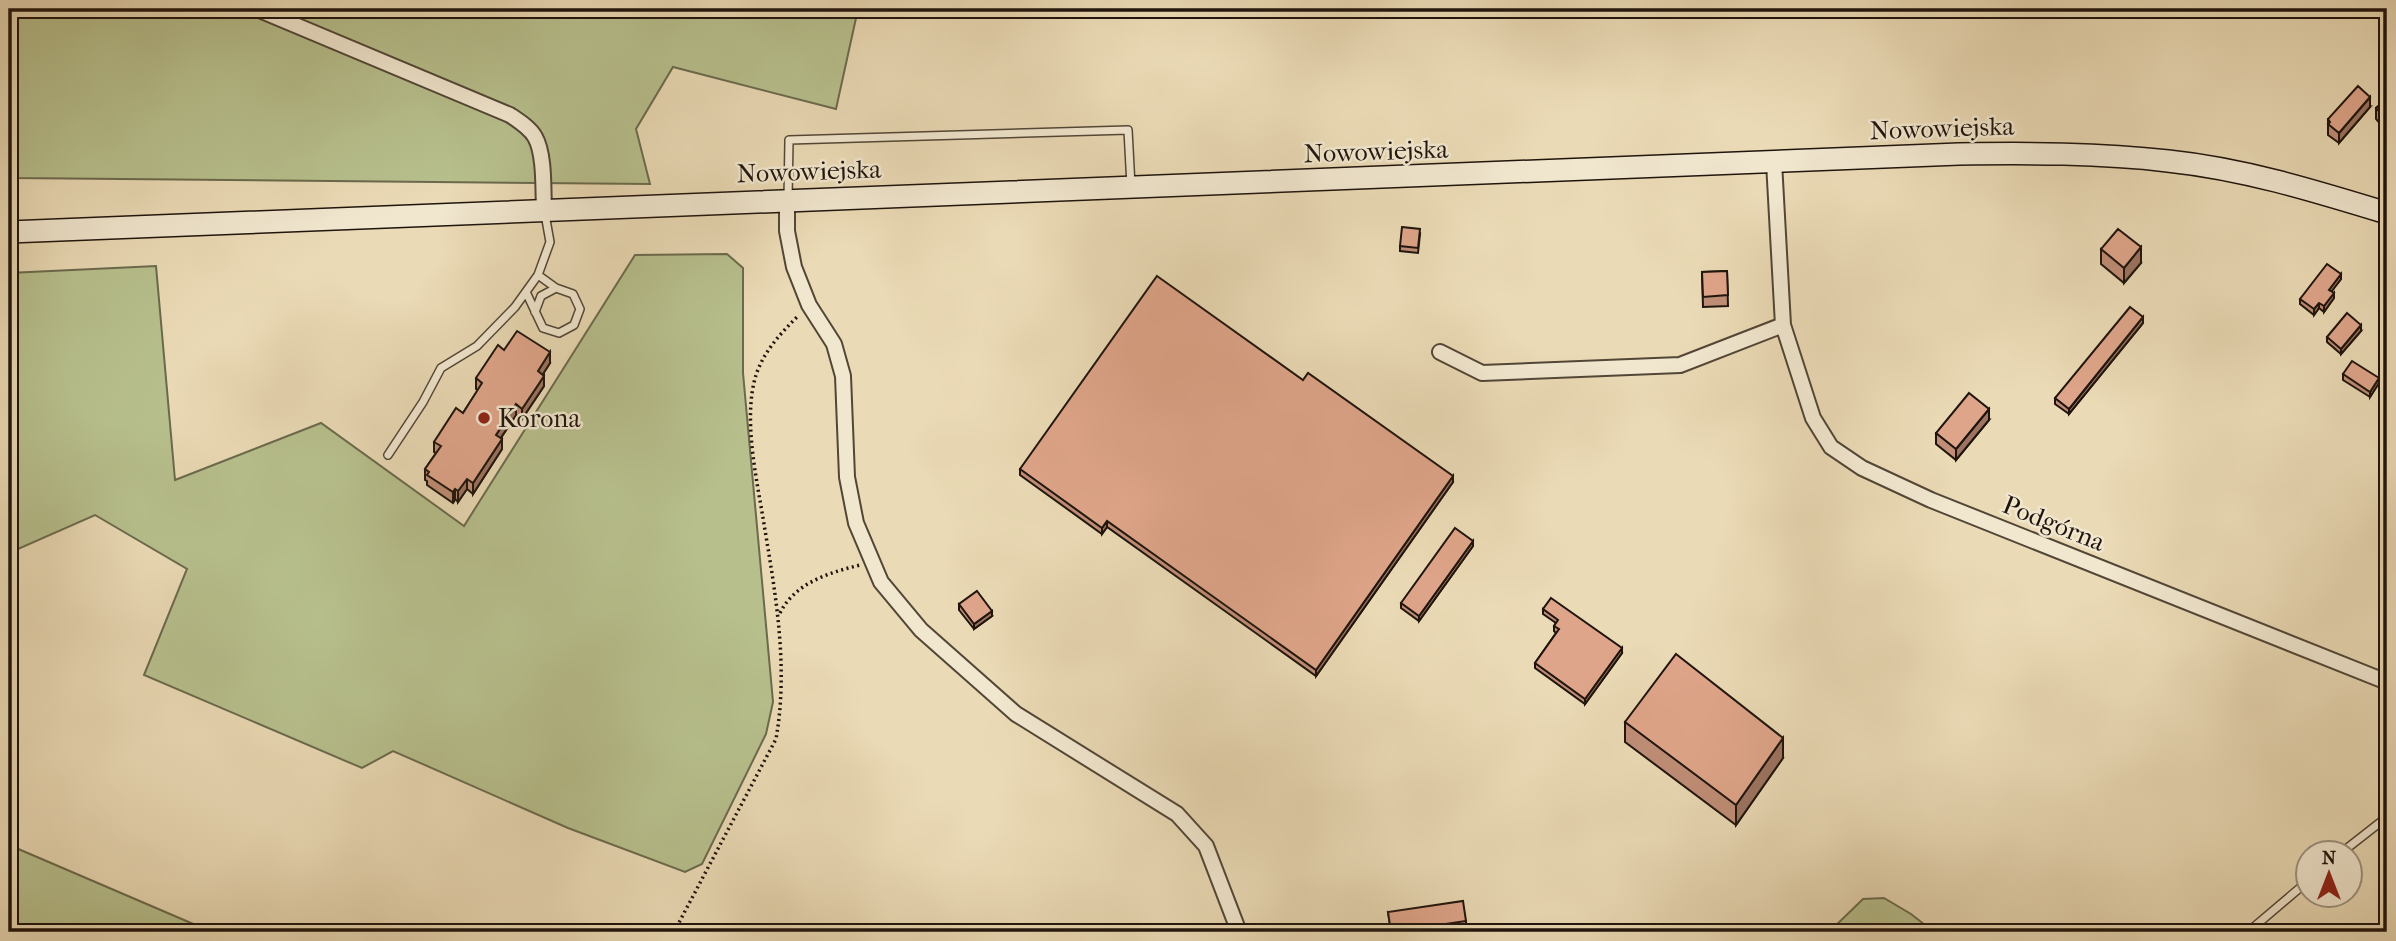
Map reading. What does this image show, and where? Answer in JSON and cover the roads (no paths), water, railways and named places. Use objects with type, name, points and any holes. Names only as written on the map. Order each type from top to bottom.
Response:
[{"type":"main road","name":"Nowowiejska","points":[[9,232],[2030,153],[2127,156],[2216,168],[2308,188],[2387,214]]},
{"type":"street","points":[[257,9],[510,115],[534,135],[539,146],[544,210]]},
{"type":"street","name":"Podgórna","points":[[1774,162],[1783,325],[1813,418],[1831,447],[1862,468],[1931,500],[2387,682]]},
{"type":"street","points":[[788,200],[787,231],[794,267],[809,305],[834,344],[843,376],[847,477],[856,523],[881,582],[920,630],[1016,714],[1177,814],[1206,846],[1239,932]]},
{"type":"street","points":[[1440,352],[1482,373],[1680,365],[1783,325]]},
{"type":"lane","points":[[788,200],[789,140],[1128,131],[1131,188]]},
{"type":"lane","points":[[388,455],[423,402],[441,368],[477,346],[515,307],[538,275],[550,242],[544,210]]},
{"type":"lane","points":[[526,292],[543,328],[559,333],[574,326],[580,309],[573,294],[556,288],[538,275]]},
{"type":"lane","points":[[536,312],[541,296],[556,288]]},
{"type":"lane","points":[[2359,839],[2387,817]]},
{"type":"lane","points":[[2248,932],[2294,893]]},
{"type":"place","name":"Korona","points":[[484,418]]}]
